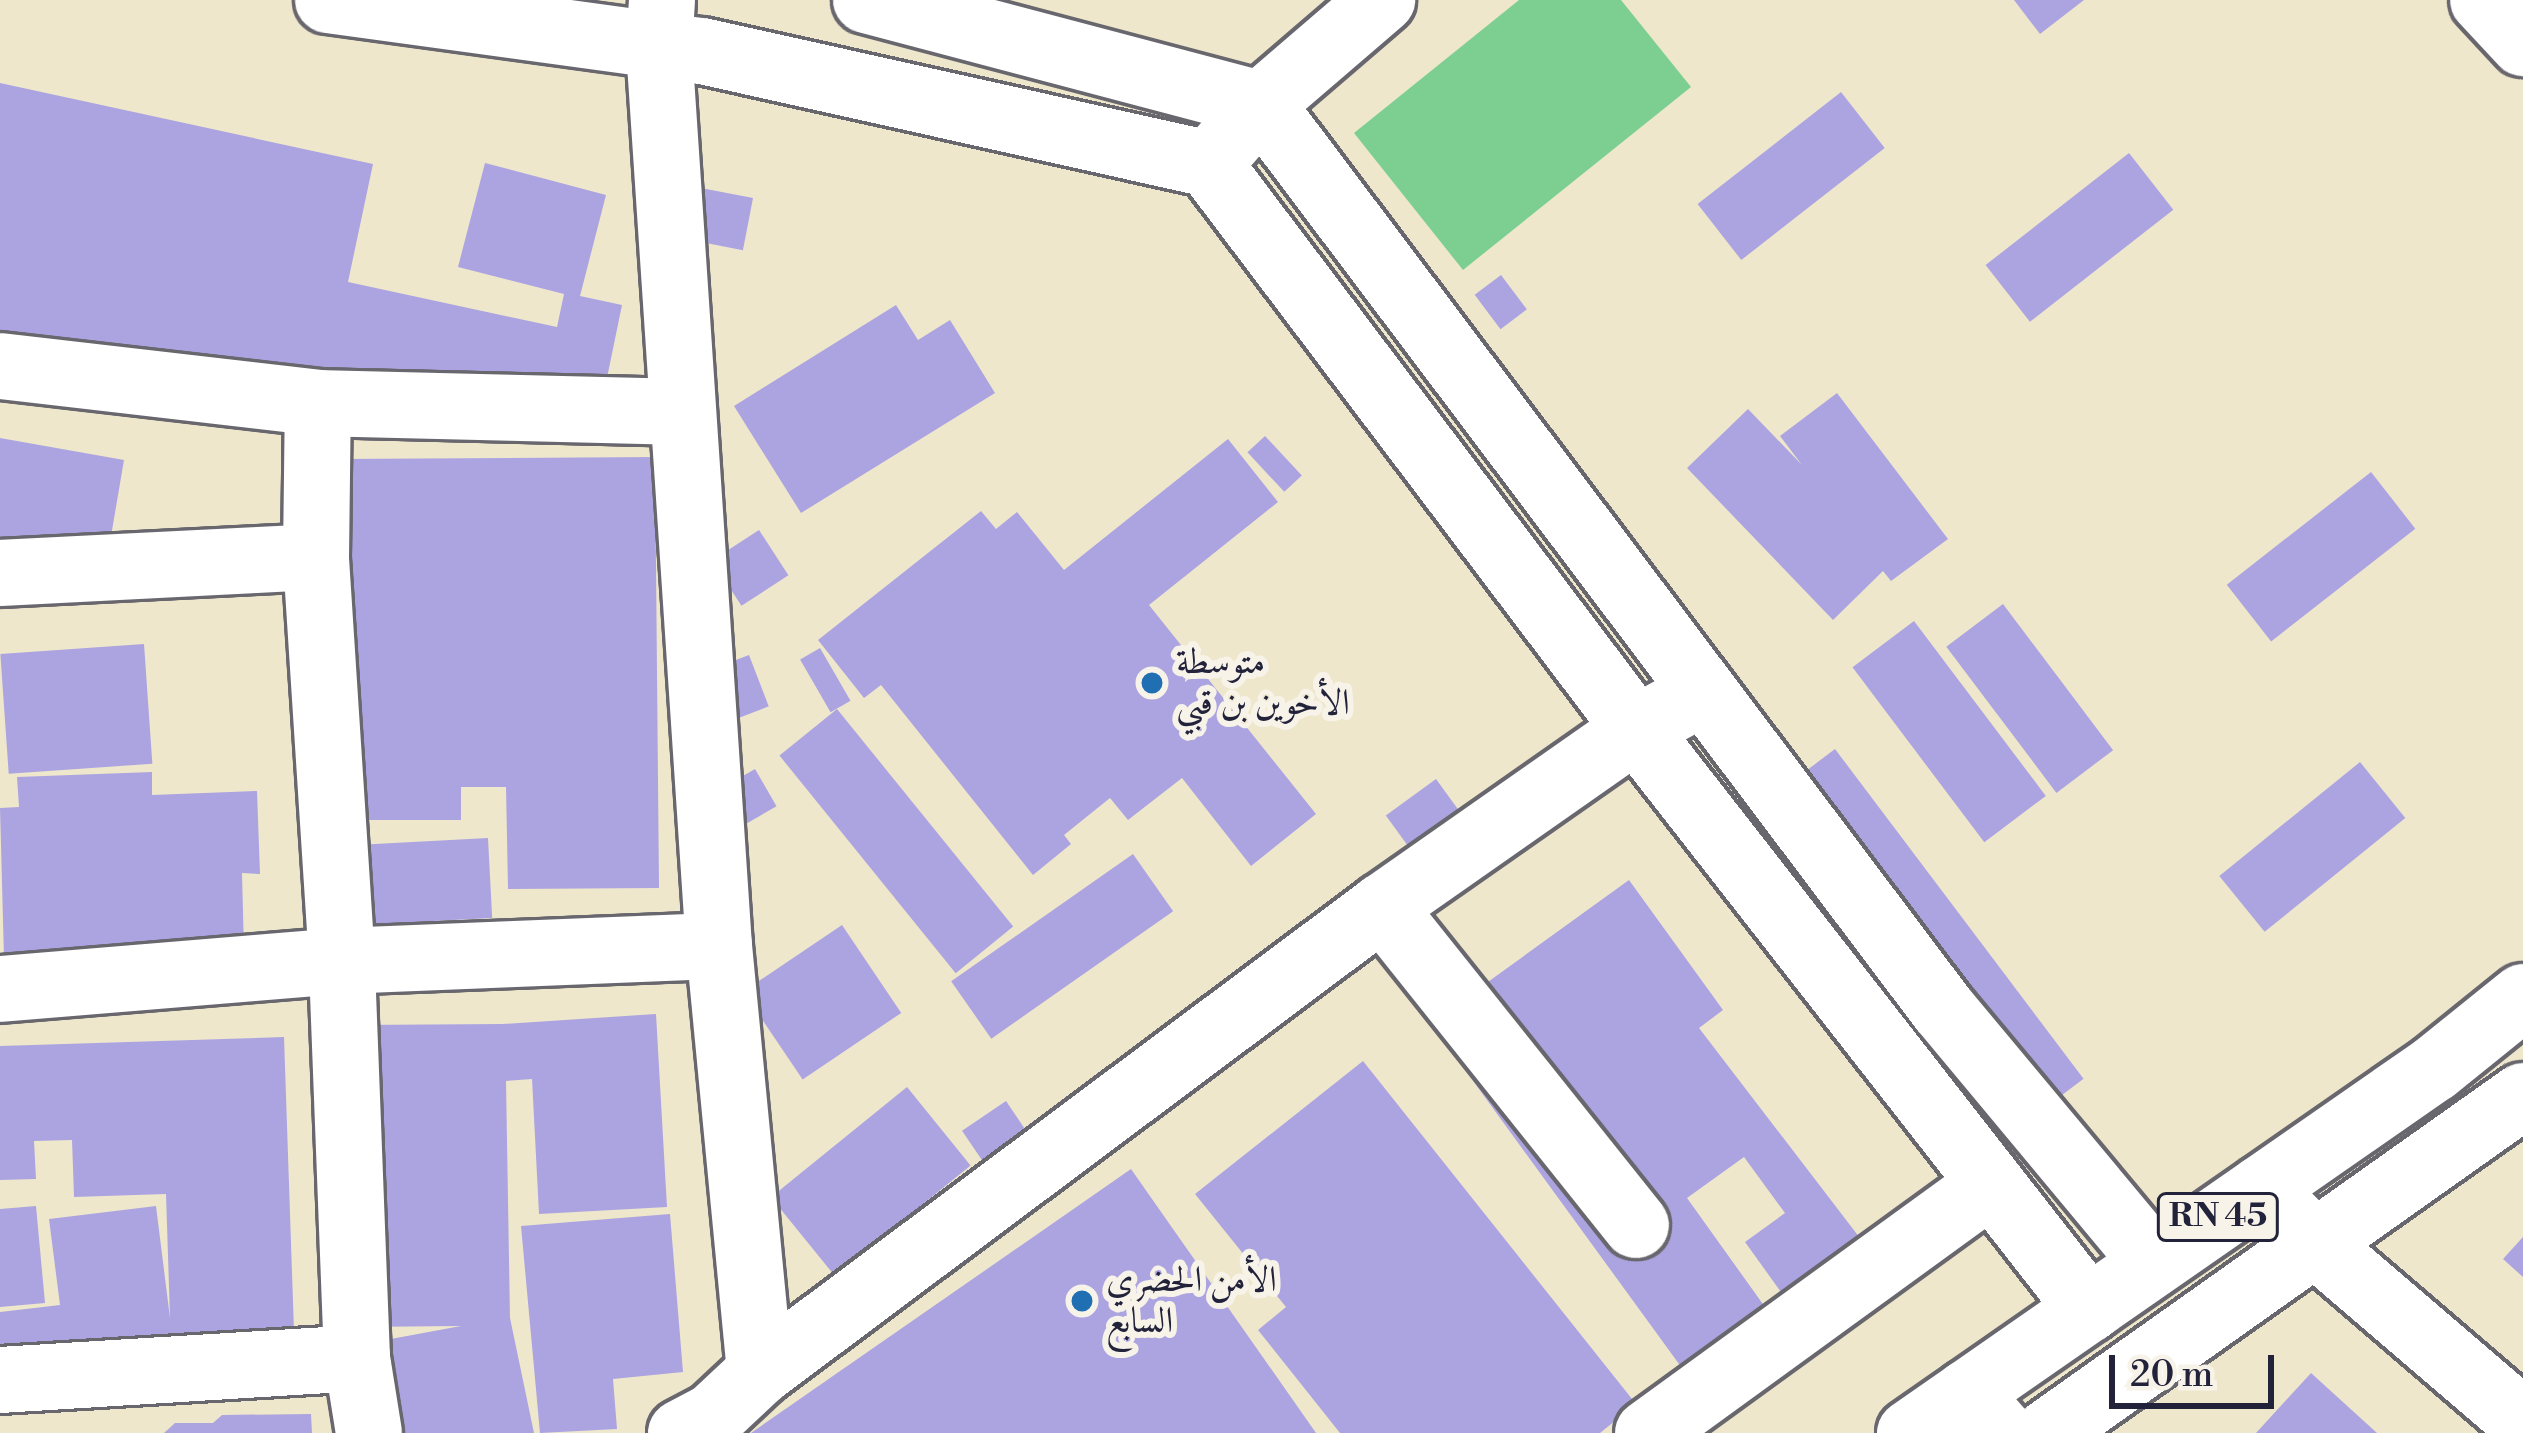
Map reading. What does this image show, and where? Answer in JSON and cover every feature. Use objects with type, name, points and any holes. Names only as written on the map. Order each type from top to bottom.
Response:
[{"type":"street","points":[[328,0],[660,24],[702,51],[1209,164],[1636,728],[2089,1309]]},
{"type":"street","points":[[866,0],[1262,104],[1942,1008],[2152,1260]]},
{"type":"street","points":[[1209,164],[1262,104],[1382,0]]},
{"type":"street","points":[[2483,0],[2523,43]]},
{"type":"street","points":[[660,24],[719,946],[760,1372]]},
{"type":"street","points":[[0,366],[318,403],[682,412]]},
{"type":"street","points":[[318,403],[316,557],[342,961],[357,1358],[369,1433]]},
{"type":"street","points":[[0,573],[316,557]]},
{"type":"street","points":[[706,1427],[760,1372],[1382,907],[1636,728],[1702,694]]},
{"type":"street","points":[[1382,907],[1636,1226]]},
{"type":"street","points":[[0,989],[342,961],[719,946]]},
{"type":"street","name":"RN 45","points":[[1910,1433],[1984,1413],[2089,1309],[2152,1260],[2434,1069],[2523,997]]},
{"type":"street","name":"RN 45","points":[[2047,1433],[2318,1246],[2523,1096]]},
{"type":"street","points":[[1648,1433],[1989,1185]]},
{"type":"street","points":[[2261,1189],[2318,1246],[2523,1422]]},
{"type":"street","points":[[0,1380],[357,1358]]},
{"type":"green space","points":[[1519,0],[1621,0],[1691,87],[1463,270],[1354,133]]},
{"type":"building","points":[[2014,0],[2084,0],[2040,34]]},
{"type":"building","points":[[0,83],[373,164],[348,282],[557,327],[564,294],[458,267],[485,163],[606,195],[580,296],[622,305],[593,446],[351,394],[0,372]]},
{"type":"building","points":[[1841,92],[1885,148],[1741,260],[1698,204]]},
{"type":"building","points":[[2129,153],[2173,210],[2030,322],[1986,265]]},
{"type":"building","points":[[701,188],[753,198],[743,250],[691,240]]},
{"type":"building","points":[[1501,275],[1527,309],[1501,329],[1475,295]]},
{"type":"building","points":[[896,305],[918,340],[950,320],[995,393],[801,513],[734,406]]},
{"type":"building","points":[[1837,393],[1948,539],[1891,581],[1883,571],[1833,620],[1687,468],[1748,409],[1802,465],[1780,436]]},
{"type":"building","points":[[1265,436],[1302,475],[1284,492],[1247,452]]},
{"type":"building","points":[[0,438],[124,460],[102,589],[16,574],[11,608],[0,606]]},
{"type":"building","points":[[1228,439],[1278,502],[1149,605],[1316,814],[1251,866],[1182,778],[1128,820],[1110,798],[1064,835],[1071,844],[1033,875],[881,685],[864,698],[818,640],[981,511],[996,529],[1017,512],[1064,570]]},
{"type":"building","points":[[655,457],[659,888],[508,889],[506,787],[461,787],[461,820],[339,820],[335,459]]},
{"type":"building","points":[[2371,472],[2415,529],[2271,641],[2227,585]]},
{"type":"building","points":[[759,530],[788,575],[741,606],[712,560]]},
{"type":"building","points":[[2003,604],[2113,750],[2056,793],[1946,647]]},
{"type":"building","points":[[1914,621],[2046,796],[1984,842],[1853,667]]},
{"type":"building","points":[[144,644],[152,764],[9,774],[0,654]]},
{"type":"building","points":[[820,648],[850,701],[831,712],[800,660]]},
{"type":"building","points":[[749,655],[769,706],[738,718],[718,667]]},
{"type":"building","points":[[837,709],[1013,927],[956,973],[779,756]]},
{"type":"building","points":[[1835,749],[2084,1079],[2047,1107],[1798,777]]},
{"type":"building","points":[[2360,762],[2405,818],[2265,932],[2219,876]]},
{"type":"building","points":[[755,769],[776,806],[735,830],[713,793]]},
{"type":"building","points":[[152,772],[152,795],[257,791],[260,874],[242,873],[244,951],[4,958],[0,808],[19,807],[17,777]]},
{"type":"building","points":[[1436,779],[1483,844],[1433,880],[1386,815]]},
{"type":"building","points":[[488,838],[492,918],[341,926],[337,846]]},
{"type":"building","points":[[1133,854],[1173,911],[991,1039],[951,981]]},
{"type":"building","points":[[1629,880],[1723,1010],[1699,1028],[1863,1242],[1786,1299],[1745,1242],[1785,1213],[1744,1157],[1687,1198],[1770,1314],[1687,1375],[1431,1023]]},
{"type":"building","points":[[842,925],[901,1013],[803,1079],[743,992]]},
{"type":"building","points":[[656,1014],[667,1207],[539,1214],[532,1079],[506,1081],[510,1318],[534,1433],[369,1433],[353,1346],[461,1326],[359,1327],[354,1025],[503,1024]]},
{"type":"building","points":[[284,1037],[294,1331],[172,1335],[173,1343],[0,1364],[0,1312],[60,1305],[49,1219],[156,1206],[170,1318],[166,1194],[74,1197],[72,1140],[34,1141],[36,1179],[0,1180],[0,1046]]},
{"type":"building","points":[[1363,1061],[1636,1404],[1600,1433],[1340,1433],[1258,1330],[1286,1307],[1195,1194]]},
{"type":"building","points":[[907,1087],[971,1165],[835,1276],[771,1197]]},
{"type":"building","points":[[1006,1101],[1028,1134],[984,1164],[962,1131]]},
{"type":"building","name":"الأمن الحضري السابع","points":[[1131,1169],[1316,1433],[751,1433]]},
{"type":"building","points":[[36,1206],[45,1303],[0,1307],[0,1209]]},
{"type":"building","points":[[670,1214],[683,1372],[613,1379],[617,1429],[540,1433],[521,1226]]},
{"type":"building","points":[[2523,1237],[2523,1277],[2503,1259]]},
{"type":"building","points":[[2311,1373],[2377,1433],[2256,1433]]},
{"type":"building","points":[[311,1414],[312,1433],[164,1433],[175,1423],[213,1423],[222,1415]]},
{"type":"place","name":"متوسطة الأخوين بن قبي","points":[[1152,683]]},
{"type":"place","name":"الأمن الحضري السابع","points":[[1082,1301]]}]
